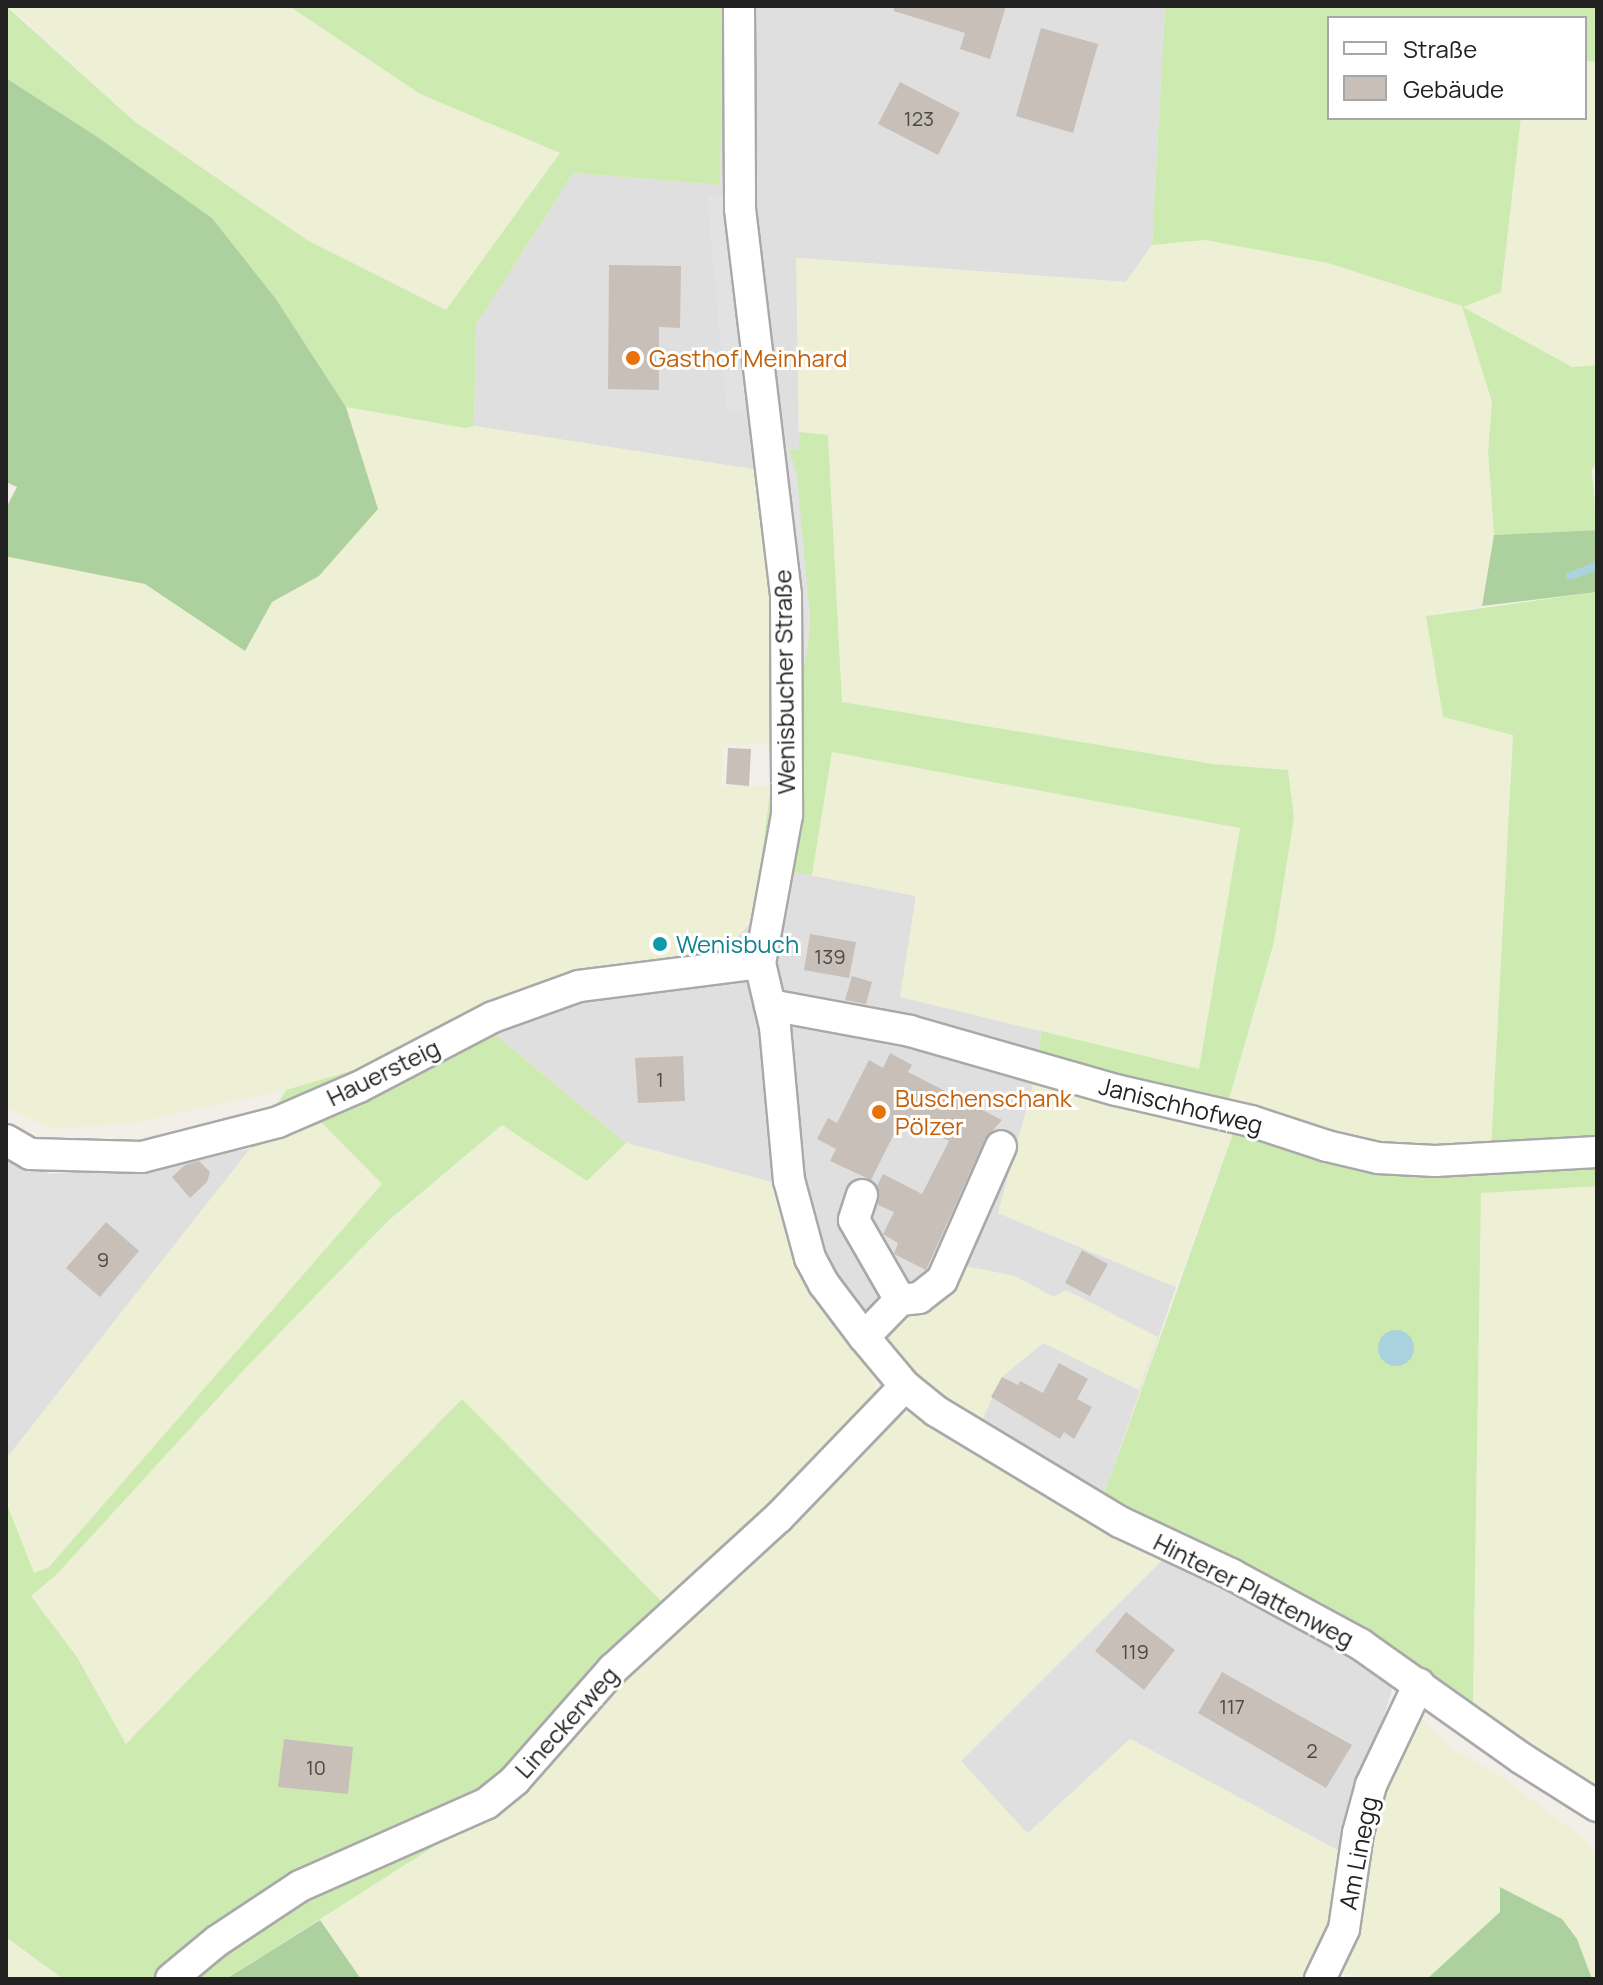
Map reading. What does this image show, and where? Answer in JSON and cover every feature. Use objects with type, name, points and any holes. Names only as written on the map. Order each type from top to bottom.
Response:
[{"type":"street","name":"Wenisbucher Straße","points":[[739,6],[740,209],[786,595],[787,815],[760,963],[770,1005],[789,1180],[800,1231],[824,1284],[905,1386]]},
{"type":"street","name":"Hauersteig","points":[[6,1140],[30,1154],[142,1157],[278,1122],[359,1087],[493,1017],[579,986],[760,963]]},
{"type":"street","name":"Janischhofweg","points":[[770,1005],[910,1031],[1116,1090],[1251,1121],[1327,1146],[1378,1158],[1435,1161],[1597,1152]]},
{"type":"street","points":[[864,1337],[900,1300],[919,1298],[942,1280],[1001,1146]]},
{"type":"street","points":[[862,1195],[854,1220],[900,1300]]},
{"type":"street","name":"Hinterer Plattenweg","points":[[905,1386],[936,1411],[1072,1495],[1296,1607],[1419,1684],[1521,1758],[1597,1806]]},
{"type":"street","name":"Lineckerweg","points":[[171,1979],[217,1941],[300,1886],[487,1803],[515,1780],[613,1669],[705,1589],[867,1429],[905,1386]]},
{"type":"street","name":"Am Linegg","points":[[1320,1979],[1344,1929],[1358,1833],[1371,1785],[1419,1684]]},
{"type":"shaded area","points":[[717,6],[1165,6],[1152,245],[1126,282],[797,258],[799,451],[758,470],[474,426],[476,325],[573,173],[720,185],[723,9]]},
{"type":"shaded area","points":[[707,196],[727,196],[750,411],[727,413]]},
{"type":"shaded area","points":[[776,431],[789,450],[797,475],[810,619],[807,652],[797,693]]},
{"type":"shaded area","points":[[795,872],[916,896],[901,997],[1041,1031],[1038,1068],[998,1213],[1176,1287],[1104,1494],[1072,1495],[864,1337],[789,1180],[771,1182],[626,1143],[468,1012],[607,971],[729,946]]},
{"type":"shaded area","points":[[250,1149],[6,1459],[6,1150],[50,1174]]},
{"type":"shaded area","points":[[1168,1554],[1387,1673],[1392,1691],[1339,1851],[1130,1739],[1027,1834],[960,1761]]},
{"type":"green space","points":[[6,6],[134,121],[307,240],[446,310],[560,153],[420,94],[289,6],[723,8],[720,185],[573,173],[476,325],[474,426],[465,428],[346,407],[276,299],[212,218],[99,138],[6,78]]},
{"type":"green space","points":[[9,6],[289,6],[420,94],[560,153],[446,310],[307,240],[134,121]]},
{"type":"green space","points":[[1165,6],[1597,6],[1597,62],[1587,61],[1587,16],[1327,16],[1327,120],[1521,120],[1501,292],[1463,307],[1572,367],[1597,365],[1597,462],[1592,470],[1597,530],[1494,535],[1488,451],[1492,402],[1462,306],[1328,263],[1205,240],[1152,245]]},
{"type":"green space","points":[[1587,61],[1597,62],[1597,365],[1572,367],[1463,307],[1492,402],[1488,451],[1494,535],[1482,606],[1426,616],[1513,734],[1491,1149],[1377,1152],[1229,1099],[1274,942],[1294,818],[1288,770],[1213,764],[842,702],[828,436],[799,432],[796,258],[1126,282],[1152,245],[1205,240],[1501,291],[1521,120],[1587,120]]},
{"type":"green space","points":[[6,78],[99,138],[212,218],[276,299],[346,407],[378,509],[319,576],[272,602],[245,651],[145,584],[9,557],[6,559],[6,508],[17,487],[6,482]]},
{"type":"green space","points":[[346,407],[465,428],[474,426],[758,470],[769,566],[770,743],[723,746],[721,786],[771,786],[753,920],[729,946],[607,971],[468,1012],[364,1067],[286,1090],[129,1124],[51,1129],[6,1107],[6,559],[9,557],[145,584],[245,651],[271,602],[319,576],[378,509]]},
{"type":"green space","points":[[799,432],[828,435],[842,702],[1213,764],[1288,770],[1294,818],[1274,942],[1229,1099],[1377,1152],[1491,1149],[1513,735],[1443,717],[1426,616],[1597,592],[1597,1186],[1481,1193],[1473,1703],[1158,1521],[1104,1494],[1235,1128],[1038,1068],[1041,1031],[1199,1069],[1240,828],[832,752],[812,875],[795,873],[753,920],[771,786],[772,693],[797,692],[807,651],[810,619],[797,484],[789,450],[799,450]]},
{"type":"green space","points":[[1597,530],[1597,592],[1482,606],[1494,535]]},
{"type":"green space","points":[[832,752],[1240,828],[1199,1069],[900,997],[916,896],[812,875]]},
{"type":"green space","points":[[468,1012],[626,1143],[587,1181],[502,1125],[388,1221],[239,1375],[57,1574],[31,1596],[77,1657],[126,1744],[462,1399],[675,1615],[617,1676],[524,1789],[226,1979],[63,1979],[6,1937],[6,1502],[34,1573],[49,1567],[382,1184],[322,1123],[250,1149],[286,1090],[364,1067]]},
{"type":"green space","points":[[1036,1073],[1235,1127],[1176,1287],[998,1213]]},
{"type":"green space","points":[[322,1122],[383,1184],[49,1567],[34,1574],[6,1502],[6,1459],[250,1149]]},
{"type":"green space","points":[[503,1125],[587,1181],[626,1143],[771,1182],[793,1259],[870,1371],[880,1403],[675,1615],[462,1399],[126,1744],[77,1657],[31,1596],[57,1574],[239,1375],[389,1221]]},
{"type":"green space","points":[[1597,1186],[1597,1785],[1583,1779],[1473,1703],[1481,1192]]},
{"type":"green space","points":[[960,1265],[1015,1276],[1054,1297],[1066,1290],[1158,1337],[1139,1390],[1043,1343],[1002,1377],[979,1427],[926,1392],[878,1342],[889,1322],[940,1303]]},
{"type":"green space","points":[[920,1414],[1168,1554],[961,1761],[1028,1834],[1130,1739],[1339,1851],[1339,1897],[1309,1979],[511,1979],[507,1974],[497,1979],[361,1979],[320,1920],[524,1789],[617,1676],[709,1597],[897,1417]]},
{"type":"green space","points":[[1417,1714],[1454,1750],[1498,1774],[1589,1843],[1597,1860],[1597,1979],[1592,1979],[1577,1939],[1501,1887],[1500,1912],[1427,1979],[1374,1979],[1337,1972],[1380,1792]]},
{"type":"green space","points":[[1500,1887],[1562,1919],[1577,1939],[1592,1979],[1427,1979],[1500,1912]]},
{"type":"green space","points":[[320,1920],[361,1979],[226,1979]]},
{"type":"green space","points":[[6,1937],[63,1979],[6,1979]]},
{"type":"water","points":[[1396,1330],[1409,1335],[1414,1348],[1409,1361],[1396,1366],[1383,1361],[1378,1348],[1383,1335]]},
{"type":"building","points":[[894,6],[1006,6],[990,59],[960,49],[965,33],[894,11]]},
{"type":"building","points":[[1041,28],[1098,44],[1073,133],[1016,116]]},
{"type":"building","points":[[900,82],[960,113],[938,155],[878,124]]},
{"type":"building","name":"Gasthof Meinhard","points":[[609,265],[681,266],[680,328],[659,327],[659,390],[608,389]]},
{"type":"building","points":[[728,748],[751,749],[749,786],[726,784]]},
{"type":"building","points":[[810,934],[856,942],[849,978],[804,970]]},
{"type":"building","points":[[852,976],[872,982],[866,1004],[845,1000]]},
{"type":"building","points":[[890,1053],[912,1065],[908,1072],[1002,1120],[985,1139],[926,1270],[894,1254],[898,1243],[883,1234],[894,1212],[878,1205],[877,1186],[883,1174],[922,1194],[949,1141],[902,1118],[871,1180],[830,1161],[836,1149],[817,1139],[828,1118],[837,1123],[869,1060],[883,1068]]},
{"type":"building","points":[[683,1056],[685,1101],[638,1103],[635,1058]]},
{"type":"building","points":[[199,1161],[210,1172],[207,1182],[190,1198],[172,1177],[185,1165]]},
{"type":"building","points":[[106,1222],[139,1251],[100,1297],[66,1268]]},
{"type":"building","points":[[1082,1250],[1108,1264],[1090,1296],[1065,1283]]},
{"type":"building","points":[[1059,1363],[1088,1379],[1077,1399],[1092,1407],[1074,1439],[1064,1432],[1060,1439],[991,1397],[1002,1377],[1018,1385],[1020,1381],[1043,1393]]},
{"type":"building","points":[[1126,1612],[1175,1650],[1144,1690],[1095,1651]]},
{"type":"building","points":[[1222,1672],[1352,1745],[1326,1788],[1198,1713]]},
{"type":"building","points":[[284,1739],[353,1747],[348,1794],[278,1787]]},
{"type":"waterway","points":[[1570,576],[1597,566]]},
{"type":"place","name":"Gasthof Meinhard","points":[[633,358]]},
{"type":"place","name":"Wenisbuch","points":[[660,944]]},
{"type":"place","name":"Buschenschank Pölzer","points":[[879,1112]]}]
